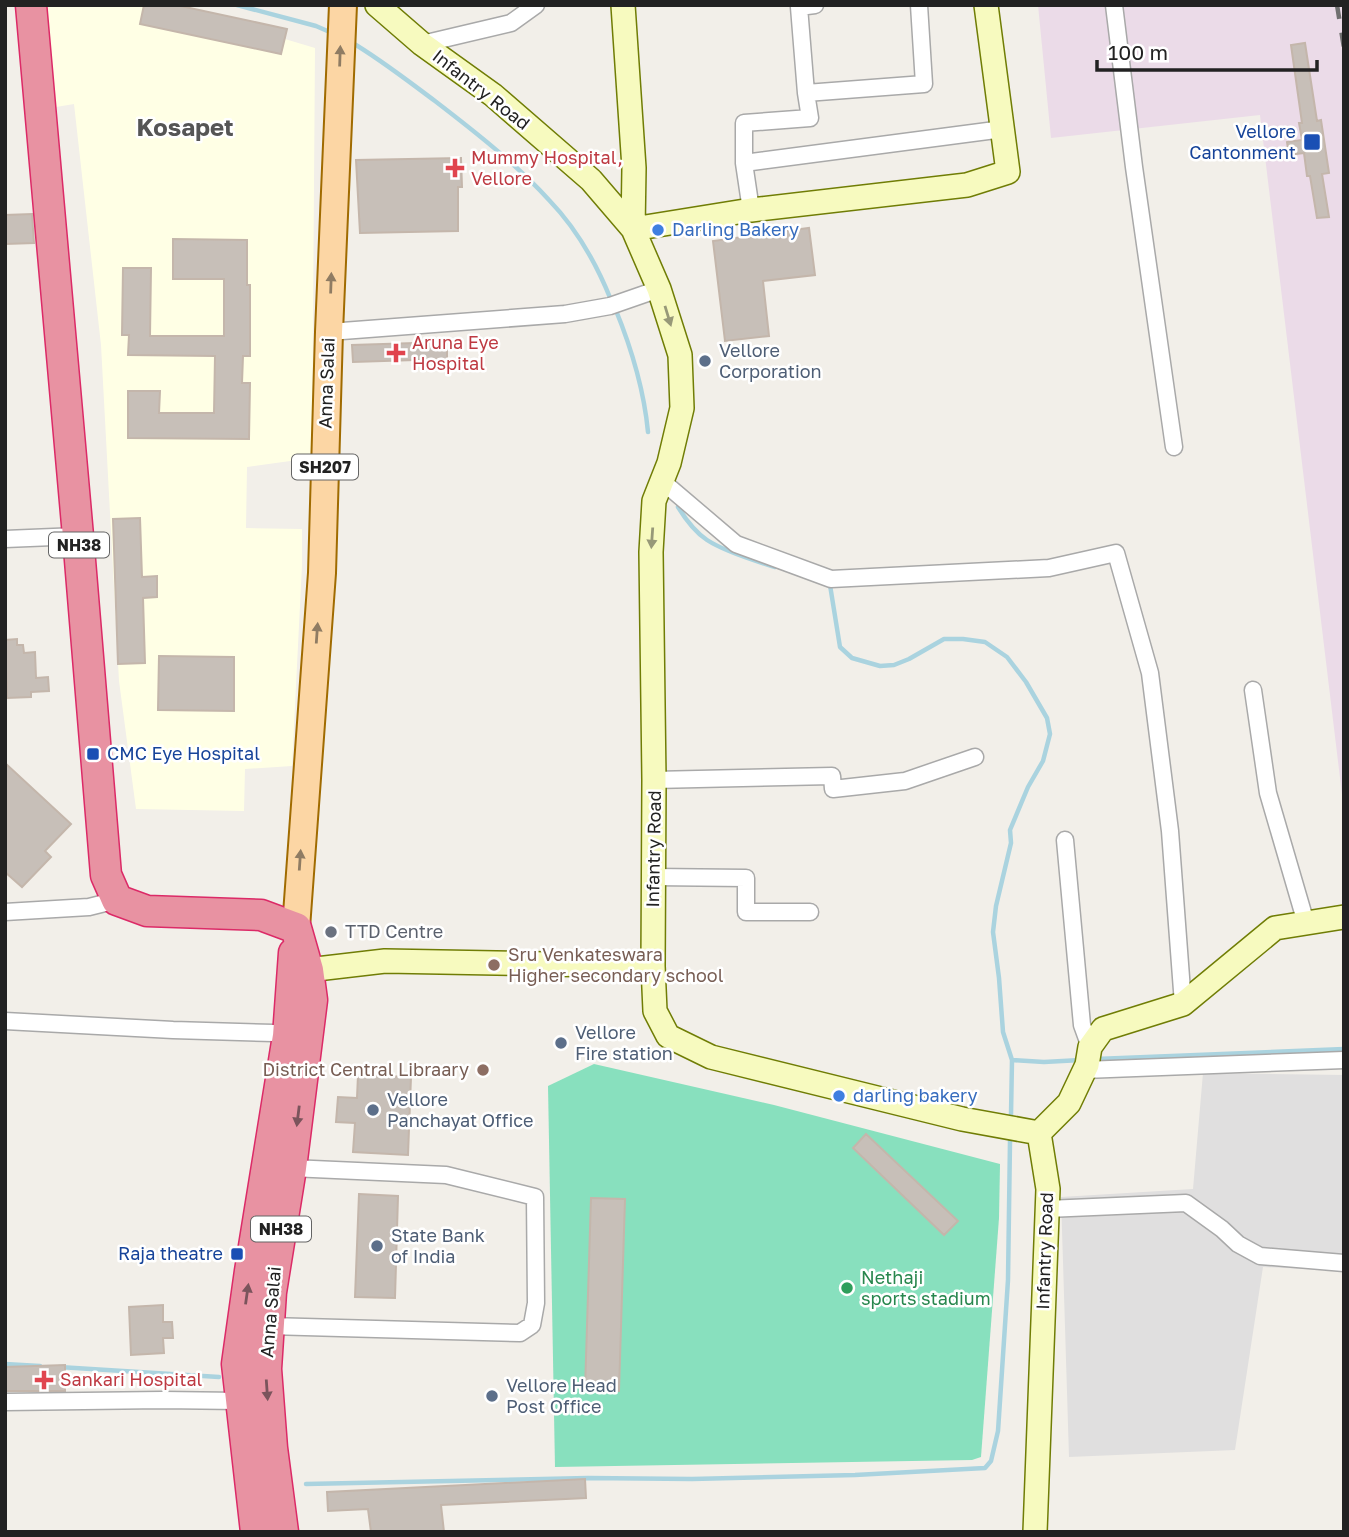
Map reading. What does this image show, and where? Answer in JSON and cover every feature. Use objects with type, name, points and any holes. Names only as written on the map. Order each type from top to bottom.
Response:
[{"type":"highway","name":"NH38","points":[[31,5],[106,876],[117,900]]},
{"type":"highway","points":[[117,900],[148,911],[261,915],[296,928]]},
{"type":"highway","name":"Anna Salai","points":[[283,1532],[271,1448],[266,1369],[271,1292],[292,1168],[312,1000],[308,970],[296,928]]},
{"type":"highway","name":"Anna Salai","points":[[256,1532],[237,1364],[288,1036],[296,928]]},
{"type":"main road","name":"Anna Salai","points":[[296,928],[322,573],[343,5]]},
{"type":"street","name":"Infantry Road","points":[[377,5],[422,44],[493,95],[591,180],[633,229],[660,289],[680,355],[682,408],[669,463],[654,501],[651,552],[653,966],[655,1011],[668,1036],[711,1057],[962,1119],[1038,1133],[1048,1189],[1035,1532]]},
{"type":"street","points":[[422,44],[510,23],[536,5]]},
{"type":"street","points":[[623,5],[634,168],[633,229],[751,210],[967,185],[1008,172],[986,5]]},
{"type":"street","points":[[751,210],[744,163],[744,123],[810,118],[799,6],[815,5]]},
{"type":"street","points":[[806,93],[924,84],[919,5]]},
{"type":"street","points":[[1114,5],[1174,447]]},
{"type":"street","points":[[744,163],[1003,129]]},
{"type":"street","points":[[329,332],[565,314],[610,306],[660,289]]},
{"type":"street","points":[[662,481],[736,544],[831,579],[1049,568],[1116,553],[1150,673],[1170,831],[1183,1004]]},
{"type":"street","points":[[5,539],[78,536]]},
{"type":"street","points":[[1253,690],[1268,793],[1306,923]]},
{"type":"street","points":[[654,780],[832,776],[832,789],[905,781],[975,757]]},
{"type":"street","points":[[1065,840],[1082,1025],[1090,1047]]},
{"type":"street","points":[[653,877],[746,878],[746,912],[810,912]]},
{"type":"street","points":[[5,912],[89,907],[117,900]]},
{"type":"street","points":[[1038,1133],[1069,1103],[1084,1070],[1090,1047],[1103,1029],[1183,1004],[1275,928],[1344,917]]},
{"type":"street","points":[[308,970],[385,961],[653,966]]},
{"type":"street","points":[[5,1020],[274,1033],[288,1036]]},
{"type":"street","points":[[1084,1070],[1344,1060]]},
{"type":"street","points":[[268,1326],[520,1333],[532,1325],[536,1303],[535,1196],[446,1175],[292,1168]]},
{"type":"street","points":[[1047,1209],[1186,1203],[1238,1244],[1260,1256],[1344,1263]]},
{"type":"street","points":[[5,1402],[162,1399],[240,1401]]},
{"type":"shaded area","points":[[47,5],[171,5],[315,48],[312,458],[247,467],[246,528],[302,529],[292,766],[245,769],[244,811],[136,809],[119,681],[101,345],[74,104],[56,107]]},
{"type":"shaded area","points":[[1038,5],[1344,5],[1344,811],[1260,115],[1051,138]]},
{"type":"shaded area","points":[[1203,1073],[1344,1075],[1344,1271],[1263,1267],[1235,1450],[1069,1457],[1061,1197],[1193,1189]]},
{"type":"green space","points":[[594,1064],[774,1105],[1000,1164],[999,1218],[981,1457],[972,1460],[555,1467],[548,1086]]},
{"type":"building","points":[[144,5],[176,5],[287,29],[281,54],[140,24]]},
{"type":"building","points":[[1305,43],[1317,121],[1321,120],[1329,173],[1322,174],[1329,217],[1317,218],[1304,153],[1289,155],[1287,142],[1302,140],[1291,45]]},
{"type":"building","points":[[461,158],[462,187],[458,187],[458,231],[360,233],[356,160]]},
{"type":"building","points":[[32,214],[34,243],[5,244],[5,215]]},
{"type":"building","points":[[809,228],[815,275],[763,281],[769,336],[725,341],[713,241]]},
{"type":"building","points":[[173,239],[247,240],[250,356],[243,356],[242,383],[250,383],[249,439],[128,438],[128,391],[160,391],[159,413],[214,413],[215,356],[128,355],[129,335],[122,335],[123,268],[151,268],[150,336],[224,336],[224,279],[173,279]]},
{"type":"building","points":[[447,342],[447,359],[353,362],[352,345]]},
{"type":"building","points":[[140,518],[142,577],[157,576],[157,597],[143,598],[145,663],[118,664],[113,519]]},
{"type":"building","points":[[17,639],[17,645],[23,645],[24,653],[35,652],[36,678],[48,677],[49,691],[31,692],[31,697],[7,698],[5,640]]},
{"type":"building","points":[[159,656],[234,657],[234,711],[158,710]]},
{"type":"building","points":[[5,763],[71,824],[45,851],[51,857],[22,887],[5,872]]},
{"type":"building","name":"Vellore Panchayat Office","points":[[358,1075],[411,1077],[408,1155],[353,1152],[355,1123],[336,1122],[338,1097],[357,1098]]},
{"type":"building","points":[[866,1134],[958,1221],[944,1235],[853,1148]]},
{"type":"building","name":"State Bank of India","points":[[359,1194],[398,1196],[395,1298],[355,1297]]},
{"type":"building","points":[[591,1198],[625,1199],[619,1391],[585,1390]]},
{"type":"building","points":[[163,1305],[163,1322],[172,1322],[173,1338],[163,1338],[164,1353],[131,1355],[129,1307]]},
{"type":"building","points":[[65,1365],[65,1391],[5,1391],[5,1367]]},
{"type":"building","points":[[585,1479],[586,1498],[441,1505],[444,1532],[371,1532],[368,1509],[328,1511],[327,1492]]},
{"type":"waterway","points":[[237,5],[316,26],[332,33]]},
{"type":"waterway","points":[[351,42],[450,112],[536,186],[577,235],[611,300]]},
{"type":"waterway","points":[[615,308],[636,369],[648,432]]},
{"type":"waterway","points":[[678,507],[691,525],[707,540],[731,552],[775,567]]},
{"type":"waterway","points":[[827,583],[830,585],[840,647],[852,658],[880,666],[894,665],[944,639],[985,642],[1007,657],[1026,682],[1047,718],[1050,734],[1043,761],[1028,787],[1010,830],[1011,843],[996,906],[993,932],[1003,1032],[1012,1060],[1081,1060]]},
{"type":"waterway","points":[[1096,1059],[1344,1049]]},
{"type":"waterway","points":[[1011,1115],[1012,1060]]},
{"type":"waterway","points":[[306,1484],[588,1478],[692,1479],[855,1475],[985,1468],[991,1461],[998,1431],[1008,1280],[1010,1141]]},
{"type":"waterway","points":[[5,1364],[40,1366]]},
{"type":"waterway","points":[[59,1367],[219,1377]]},
{"type":"railway","points":[[1337,5],[1344,48]]},
{"type":"place","name":"Vellore Cantonment","points":[[1312,142]]},
{"type":"place","name":"Mummy Hospital, Vellore","points":[[455,168]]},
{"type":"place","name":"Darling Bakery","points":[[658,230]]},
{"type":"place","name":"Aruna Eye Hospital","points":[[396,353]]},
{"type":"place","name":"Vellore Corporation","points":[[705,361]]},
{"type":"place","name":"CMC Eye Hospital","points":[[93,754]]},
{"type":"place","name":"TTD Centre","points":[[331,932]]},
{"type":"place","name":"Sru Venkateswara Higher secondary school","points":[[494,965]]},
{"type":"place","name":"Vellore Fire station","points":[[561,1043]]},
{"type":"place","name":"District Central Libraary","points":[[483,1070]]},
{"type":"place","name":"darling bakery","points":[[839,1096]]},
{"type":"place","name":"Vellore Panchayat Office","points":[[373,1110]]},
{"type":"place","name":"State Bank of India","points":[[377,1246]]},
{"type":"place","name":"Raja theatre","points":[[237,1254]]},
{"type":"place","name":"Nethaji sports stadium","points":[[847,1288]]},
{"type":"place","name":"Sankari Hospital","points":[[44,1380]]},
{"type":"place","name":"Vellore Head Post Office","points":[[492,1396]]},
{"type":"district","name":"Kosapet","points":[[185,128]]}]
